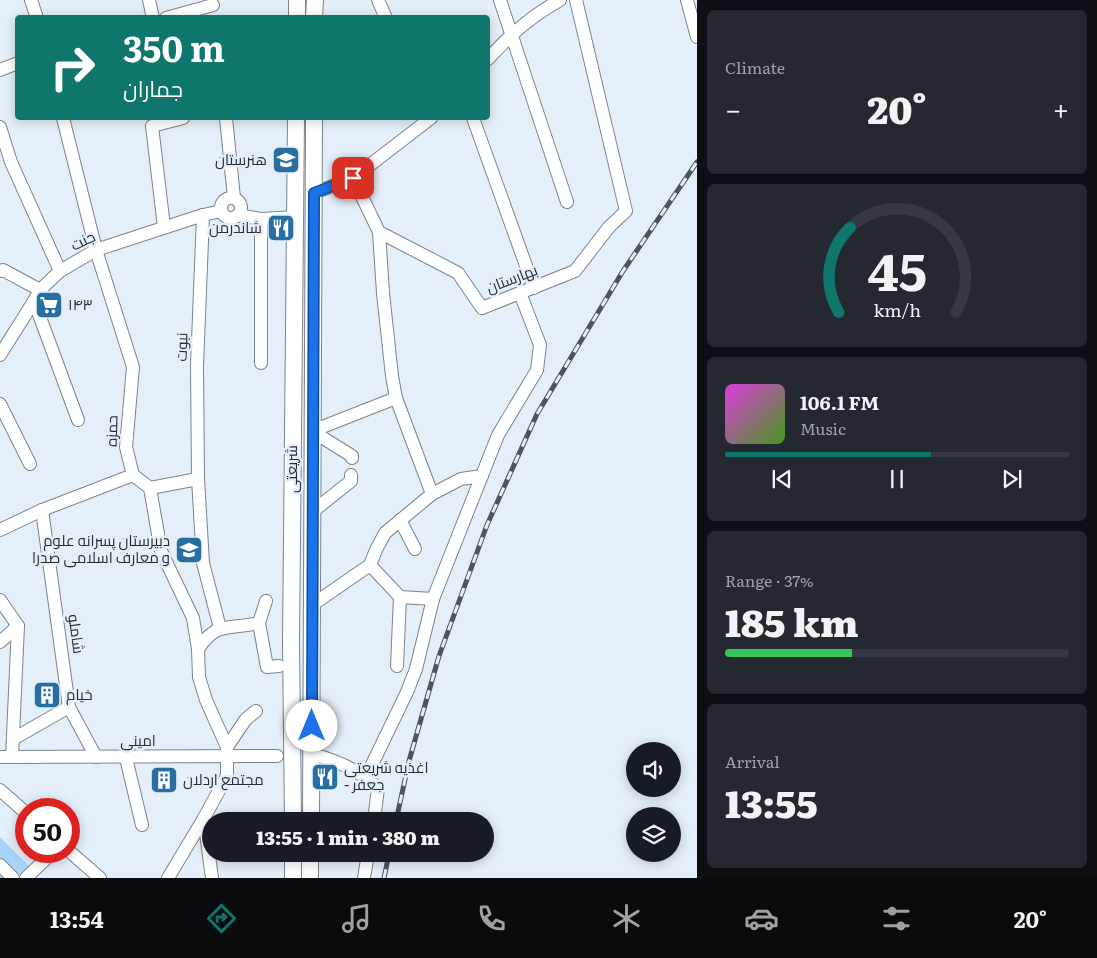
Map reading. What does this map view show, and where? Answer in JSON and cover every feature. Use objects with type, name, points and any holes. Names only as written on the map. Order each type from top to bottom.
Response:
[{"type":"main road","points":[[297,0],[297,15]]},
{"type":"main road","points":[[314,15],[315,0]]},
{"type":"main road","name":"شریعتی","points":[[291,812],[285,757],[292,714],[292,462],[296,120]]},
{"type":"main road","name":"شریعتی","points":[[311,812],[314,120]]},
{"type":"main road","points":[[292,714],[296,717],[305,718],[312,712]]},
{"type":"main road","points":[[285,757],[301,750],[312,754]]},
{"type":"main road","points":[[292,862],[293,878]]},
{"type":"main road","points":[[310,862],[310,878]]},
{"type":"street","points":[[31,0],[35,15]]},
{"type":"street","points":[[148,0],[152,15]]},
{"type":"street","points":[[378,0],[385,15]]},
{"type":"street","points":[[500,0],[568,202]]},
{"type":"street","points":[[490,57],[511,34],[543,5],[560,0]]},
{"type":"street","name":"بهارستان","points":[[379,232],[458,273],[482,308],[575,271],[609,227],[626,211],[576,0]]},
{"type":"street","points":[[688,0],[697,37]]},
{"type":"street","points":[[180,15],[214,8]]},
{"type":"street","points":[[0,70],[15,64]]},
{"type":"street","name":"حمزه","points":[[64,120],[96,250],[133,366],[126,447],[133,475]]},
{"type":"street","points":[[164,227],[152,126],[173,120]]},
{"type":"street","points":[[226,120],[234,198]]},
{"type":"street","points":[[314,193],[353,178],[428,120]]},
{"type":"street","points":[[475,120],[534,288]]},
{"type":"street","points":[[0,128],[11,162],[60,271]]},
{"type":"street","points":[[353,178],[379,232],[384,302],[396,398],[432,494]]},
{"type":"street","points":[[238,215],[241,206],[239,201],[230,197],[224,201],[221,211],[227,218],[233,218],[238,215],[260,219],[296,217]]},
{"type":"street","name":"جنت","points":[[0,355],[3,353],[37,295],[60,271],[96,250],[164,227],[221,211]]},
{"type":"street","name":"نبوت","points":[[203,215],[197,366],[198,479],[203,563],[220,628]]},
{"type":"street","points":[[260,219],[261,363]]},
{"type":"street","points":[[1,268],[37,295],[78,420]]},
{"type":"street","points":[[366,777],[416,669],[433,599],[498,435],[537,370],[540,345],[520,293]]},
{"type":"street","points":[[312,431],[396,398]]},
{"type":"street","points":[[0,404],[30,464]]},
{"type":"street","points":[[312,431],[352,456],[352,458]]},
{"type":"street","points":[[0,530],[42,510],[133,475],[150,488],[161,551],[193,618],[198,649],[198,677],[227,752],[226,776],[207,812]]},
{"type":"street","points":[[312,512],[351,481],[351,475]]},
{"type":"street","points":[[312,605],[370,565],[385,533],[432,494],[461,479],[482,476]]},
{"type":"street","points":[[150,488],[198,479]]},
{"type":"street","name":"شاملو","points":[[42,510],[69,707],[96,757]]},
{"type":"street","points":[[400,520],[415,549]]},
{"type":"street","points":[[370,565],[400,597],[433,599]]},
{"type":"street","points":[[397,666],[400,597]]},
{"type":"street","points":[[0,600],[18,626],[13,739],[6,757]]},
{"type":"street","points":[[266,601],[259,623],[267,667],[279,666]]},
{"type":"street","points":[[198,649],[204,640],[220,628],[259,623]]},
{"type":"street","points":[[0,642],[18,626]]},
{"type":"street","points":[[13,739],[69,707]]},
{"type":"street","points":[[227,752],[246,719],[256,710]]},
{"type":"street","name":"امینی","points":[[6,757],[126,758],[227,752],[285,757]]},
{"type":"street","points":[[312,754],[327,758],[366,777],[378,788],[375,812]]},
{"type":"street","points":[[126,758],[142,825]]},
{"type":"street","points":[[0,790],[15,803]]},
{"type":"street","points":[[168,878],[202,821]]},
{"type":"street","points":[[80,861],[100,878]]},
{"type":"street","points":[[210,862],[212,878]]},
{"type":"street","points":[[364,878],[367,862]]},
{"type":"street","points":[[26,878],[42,863]]},
{"type":"street","points":[[0,865],[13,878]]},
{"type":"shaded area","points":[[0,837],[15,852],[15,863],[26,863],[29,866],[15,878],[0,878]]},
{"type":"railway","points":[[398,812],[409,761],[439,656],[487,525],[537,414],[623,271],[697,162]]},
{"type":"railway","points":[[384,878],[387,862]]},
{"type":"place","name":"هنرستان","points":[[286,160]]},
{"type":"place","name":"شاندرمن","points":[[281,228]]},
{"type":"place","name":"۱۴۳","points":[[49,305]]},
{"type":"place","name":"دبیرستان پسرانه علوم و معارف اسلامی صدرا","points":[[189,550]]},
{"type":"place","name":"خیام","points":[[47,695]]},
{"type":"place","name":"اغذیه شریعتی - جعفر","points":[[325,777]]},
{"type":"place","name":"مجتمع اردلان","points":[[164,780]]},
{"type":"route","points":[[312,726],[314,193],[353,178]]}]
